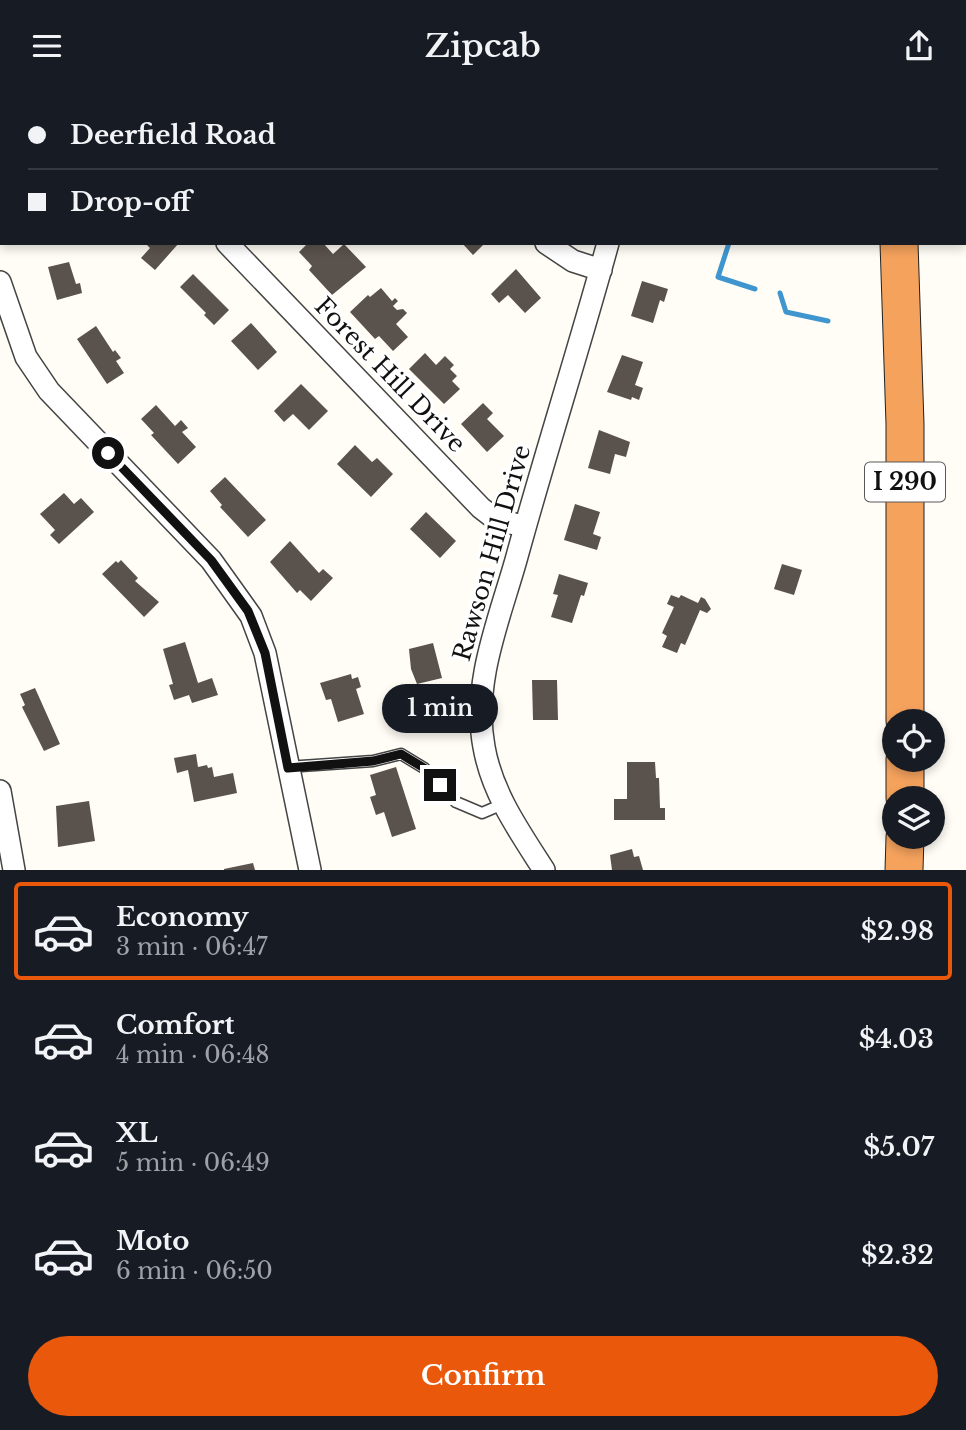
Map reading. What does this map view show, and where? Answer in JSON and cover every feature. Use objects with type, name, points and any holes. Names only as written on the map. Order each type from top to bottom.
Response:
[{"type":"highway","points":[[884,245],[888,306],[902,363]]},
{"type":"highway","name":"I 290","points":[[899,245],[905,424],[905,709]]},
{"type":"highway","points":[[904,870],[905,849]]},
{"type":"street","name":"Forest Hill Drive","points":[[230,245],[481,508],[494,517],[525,527]]},
{"type":"street","points":[[549,245],[573,261],[601,270]]},
{"type":"street","name":"Rawson Hill Drive","points":[[544,870],[503,804],[488,766],[482,735],[481,704],[487,663],[607,245]]},
{"type":"street","points":[[0,282],[26,357],[49,391],[211,560],[248,611],[265,653],[310,870]]},
{"type":"street","points":[[0,791],[14,870]]},
{"type":"lane","points":[[288,768],[373,761],[401,754],[424,768],[456,802],[482,813],[503,804]]},
{"type":"building","points":[[147,245],[177,245],[155,270],[141,258],[150,248]]},
{"type":"building","points":[[306,245],[325,245],[333,254],[345,245],[366,267],[332,295],[309,270],[312,266],[299,252]]},
{"type":"building","points":[[464,245],[483,245],[473,255]]},
{"type":"building","points":[[69,262],[82,293],[57,300],[48,267]]},
{"type":"building","points":[[516,269],[541,298],[525,313],[508,295],[499,303],[491,294]]},
{"type":"building","points":[[193,274],[229,310],[214,325],[180,287]]},
{"type":"building","points":[[642,281],[668,289],[664,302],[660,300],[653,323],[631,316]]},
{"type":"building","points":[[381,288],[392,301],[395,298],[398,301],[393,306],[397,310],[403,309],[407,313],[396,324],[408,337],[393,351],[379,336],[375,339],[350,312],[368,295],[370,297]]},
{"type":"building","points":[[251,323],[277,352],[258,370],[231,341]]},
{"type":"building","points":[[96,326],[113,352],[115,350],[121,358],[116,361],[124,373],[107,384],[77,339]]},
{"type":"building","points":[[425,353],[436,365],[445,356],[454,365],[450,369],[457,376],[452,381],[460,389],[444,404],[409,369]]},
{"type":"building","points":[[622,355],[643,362],[635,385],[643,388],[639,400],[607,392]]},
{"type":"building","points":[[301,384],[328,411],[309,430],[293,414],[284,422],[274,411]]},
{"type":"building","points":[[483,403],[493,413],[487,419],[504,436],[487,452],[461,424]]},
{"type":"building","points":[[156,405],[175,426],[181,420],[188,428],[182,432],[196,447],[178,464],[151,435],[154,433],[141,419]]},
{"type":"building","points":[[599,430],[630,442],[626,457],[615,454],[610,474],[588,468]]},
{"type":"building","points":[[355,445],[372,462],[377,458],[393,474],[371,497],[337,464]]},
{"type":"building","points":[[225,477],[266,520],[248,537],[220,507],[222,505],[210,491]]},
{"type":"building","points":[[64,493],[74,504],[81,498],[94,512],[59,544],[50,535],[55,530],[40,514]]},
{"type":"building","points":[[575,504],[600,512],[593,534],[601,537],[597,550],[564,540]]},
{"type":"building","points":[[426,512],[456,541],[440,558],[410,529]]},
{"type":"building","points":[[290,541],[319,573],[323,569],[333,578],[311,601],[300,590],[297,593],[270,562]]},
{"type":"building","points":[[121,560],[138,578],[135,581],[159,602],[144,617],[102,574],[116,561],[118,563]]},
{"type":"building","points":[[782,564],[802,570],[794,595],[774,589]]},
{"type":"building","points":[[559,574],[588,583],[572,623],[551,617],[558,595],[553,594]]},
{"type":"building","points":[[671,595],[679,598],[681,595],[698,603],[701,597],[711,609],[707,613],[700,610],[685,645],[681,643],[677,653],[662,647],[667,636],[662,633],[674,607],[667,604]]},
{"type":"building","points":[[185,642],[198,683],[212,678],[218,695],[192,703],[189,695],[174,700],[169,685],[173,684],[163,649]]},
{"type":"building","points":[[433,643],[442,678],[417,684],[411,669],[409,649]]},
{"type":"building","points":[[351,674],[352,679],[358,677],[361,687],[356,689],[364,714],[338,722],[331,699],[326,700],[320,683]]},
{"type":"building","points":[[532,680],[557,680],[558,720],[533,720]]},
{"type":"building","points":[[35,688],[60,744],[44,751],[22,707],[25,705],[20,694]]},
{"type":"building","points":[[196,754],[198,767],[212,767],[214,777],[233,773],[237,793],[194,802],[188,770],[177,773],[174,758]]},
{"type":"building","points":[[627,762],[655,762],[656,778],[659,778],[660,808],[665,808],[665,820],[614,820],[614,799],[627,799]]},
{"type":"building","points":[[396,767],[416,829],[392,837],[384,812],[376,815],[370,797],[376,795],[370,775]]},
{"type":"building","points":[[89,801],[95,841],[58,847],[56,806]]},
{"type":"building","points":[[632,849],[634,857],[639,856],[643,870],[612,870],[610,855]]},
{"type":"building","points":[[253,863],[255,870],[224,870],[224,869]]},
{"type":"waterway","points":[[728,245],[718,277],[755,289]]},
{"type":"waterway","points":[[780,293],[786,312],[828,321]]},
{"type":"route","points":[[108,453],[211,560],[255,623],[265,653],[268,679],[288,768],[373,761],[401,754],[424,768],[440,785]]}]
